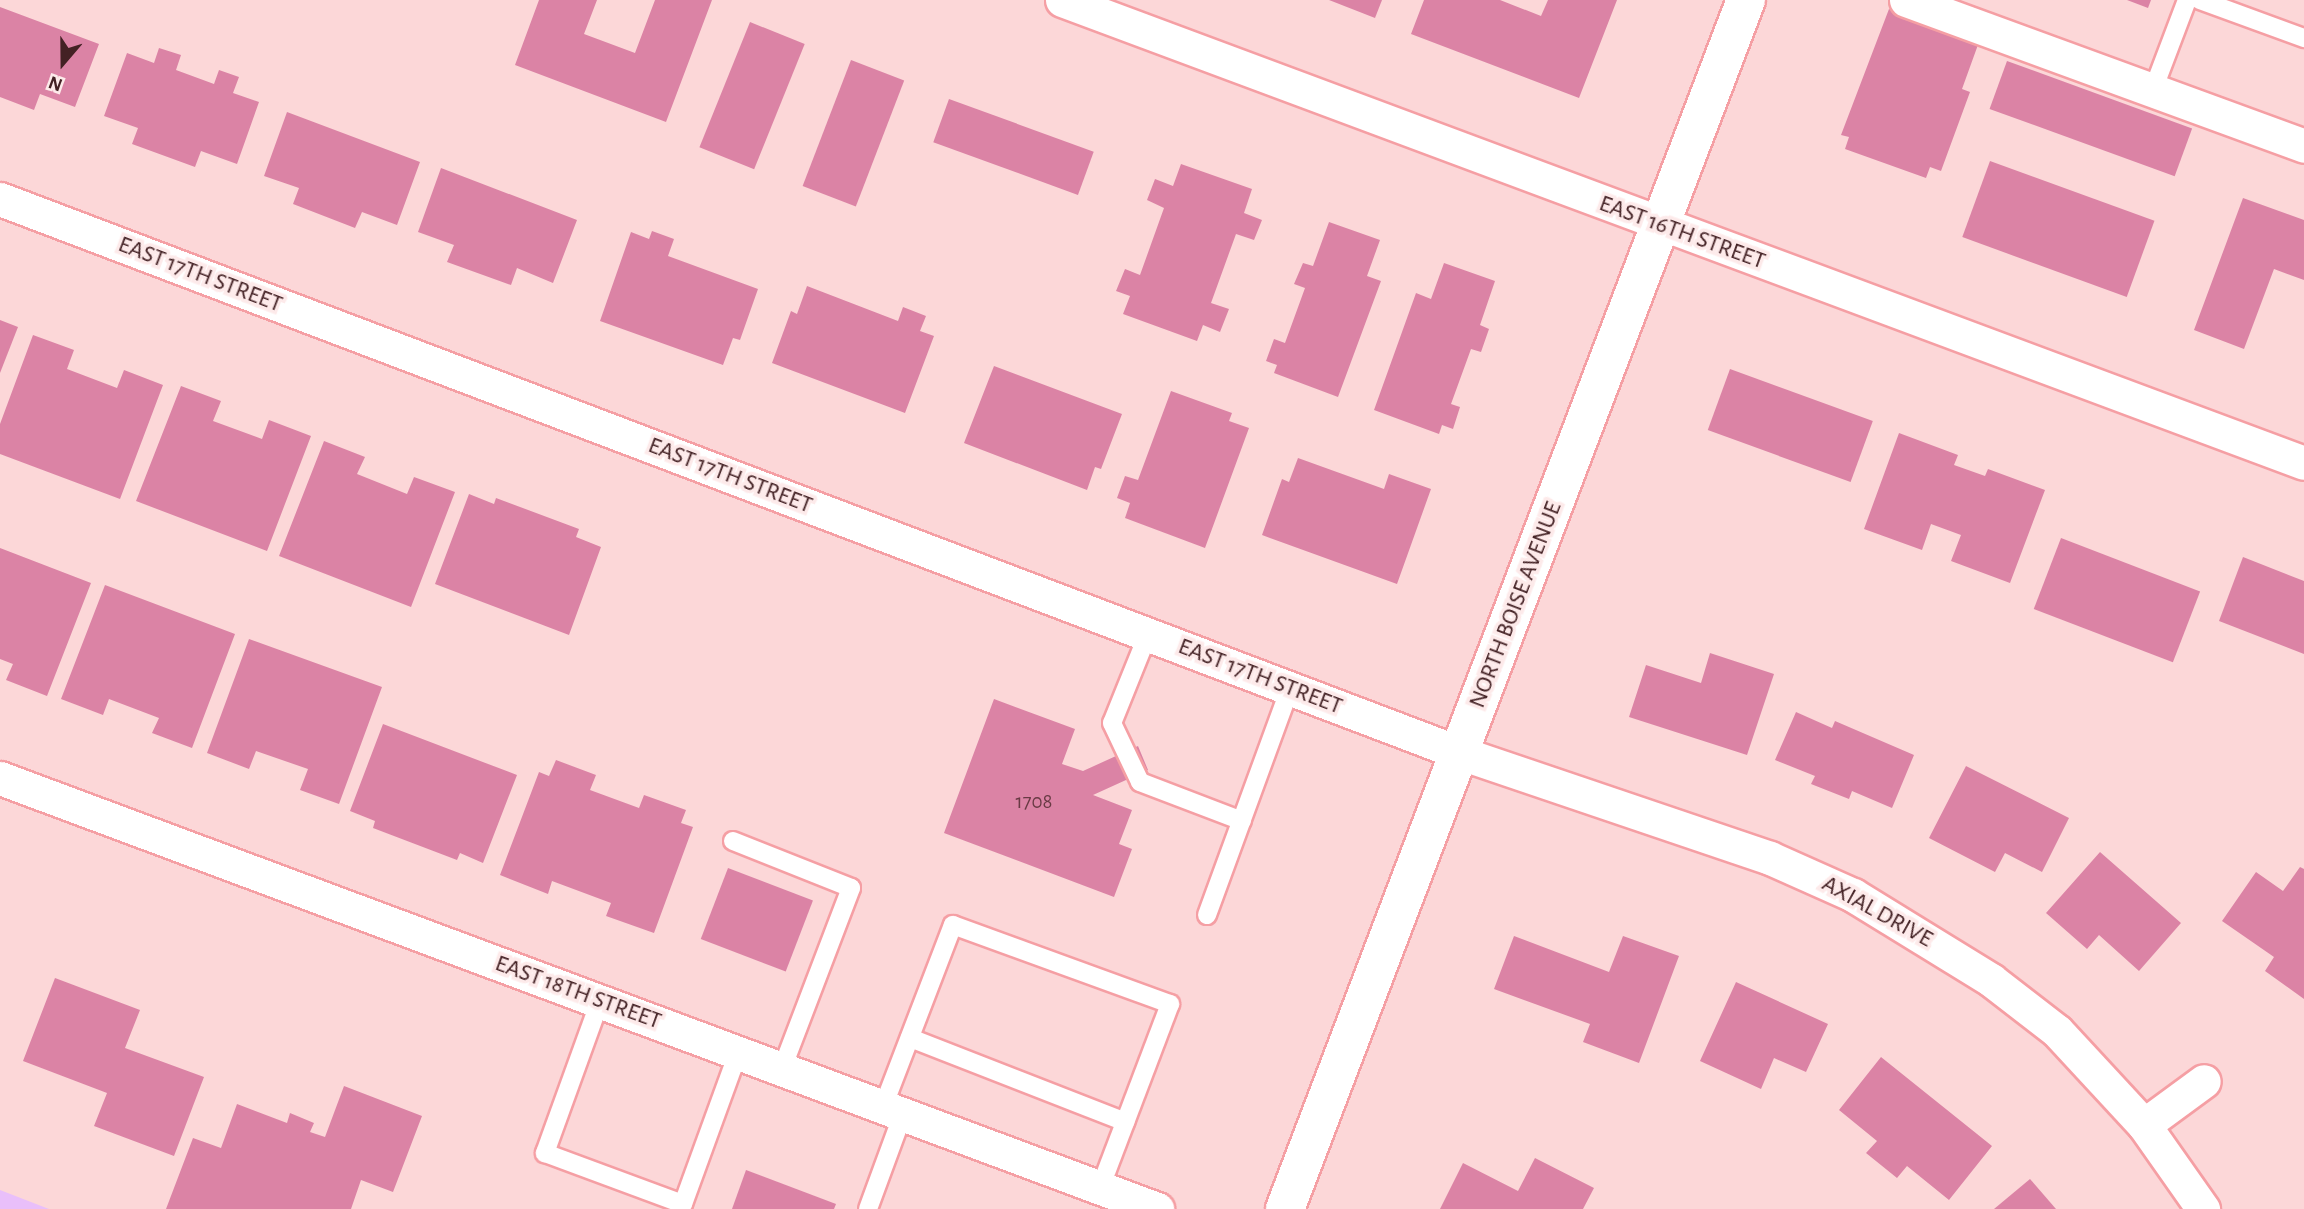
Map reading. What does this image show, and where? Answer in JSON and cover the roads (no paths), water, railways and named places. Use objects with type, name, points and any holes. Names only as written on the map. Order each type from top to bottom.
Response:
[{"type":"street","name":"EAST 16TH STREET","points":[[1062,0],[2304,463]]},
{"type":"street","name":"NORTH BOISE AVENUE","points":[[1285,1209],[1746,0]]},
{"type":"street","points":[[1906,0],[2304,146]]},
{"type":"street","name":"EAST 17TH STREET","points":[[0,199],[1461,752]]},
{"type":"street","name":"AXIAL DRIVE","points":[[1461,752],[1770,858],[1853,895],[1991,980],[2057,1031],[2144,1125],[2203,1209]]},
{"type":"street","name":"EAST 18TH STREET","points":[[0,778],[1157,1209]]},
{"type":"street","points":[[2144,1125],[2204,1081]]},
{"type":"lane","points":[[2153,90],[2187,0]]},
{"type":"lane","points":[[2200,0],[2304,38]]},
{"type":"lane","points":[[1147,634],[1112,723],[1140,782],[1241,821]]},
{"type":"lane","points":[[1207,915],[1290,688]]},
{"type":"lane","points":[[733,841],[851,888],[782,1069]]},
{"type":"lane","points":[[868,1209],[910,1038],[953,925],[1170,1004],[1100,1188]]},
{"type":"lane","points":[[600,1002],[545,1153],[683,1204],[738,1053]]},
{"type":"lane","points":[[910,1038],[1125,1122]]}]
